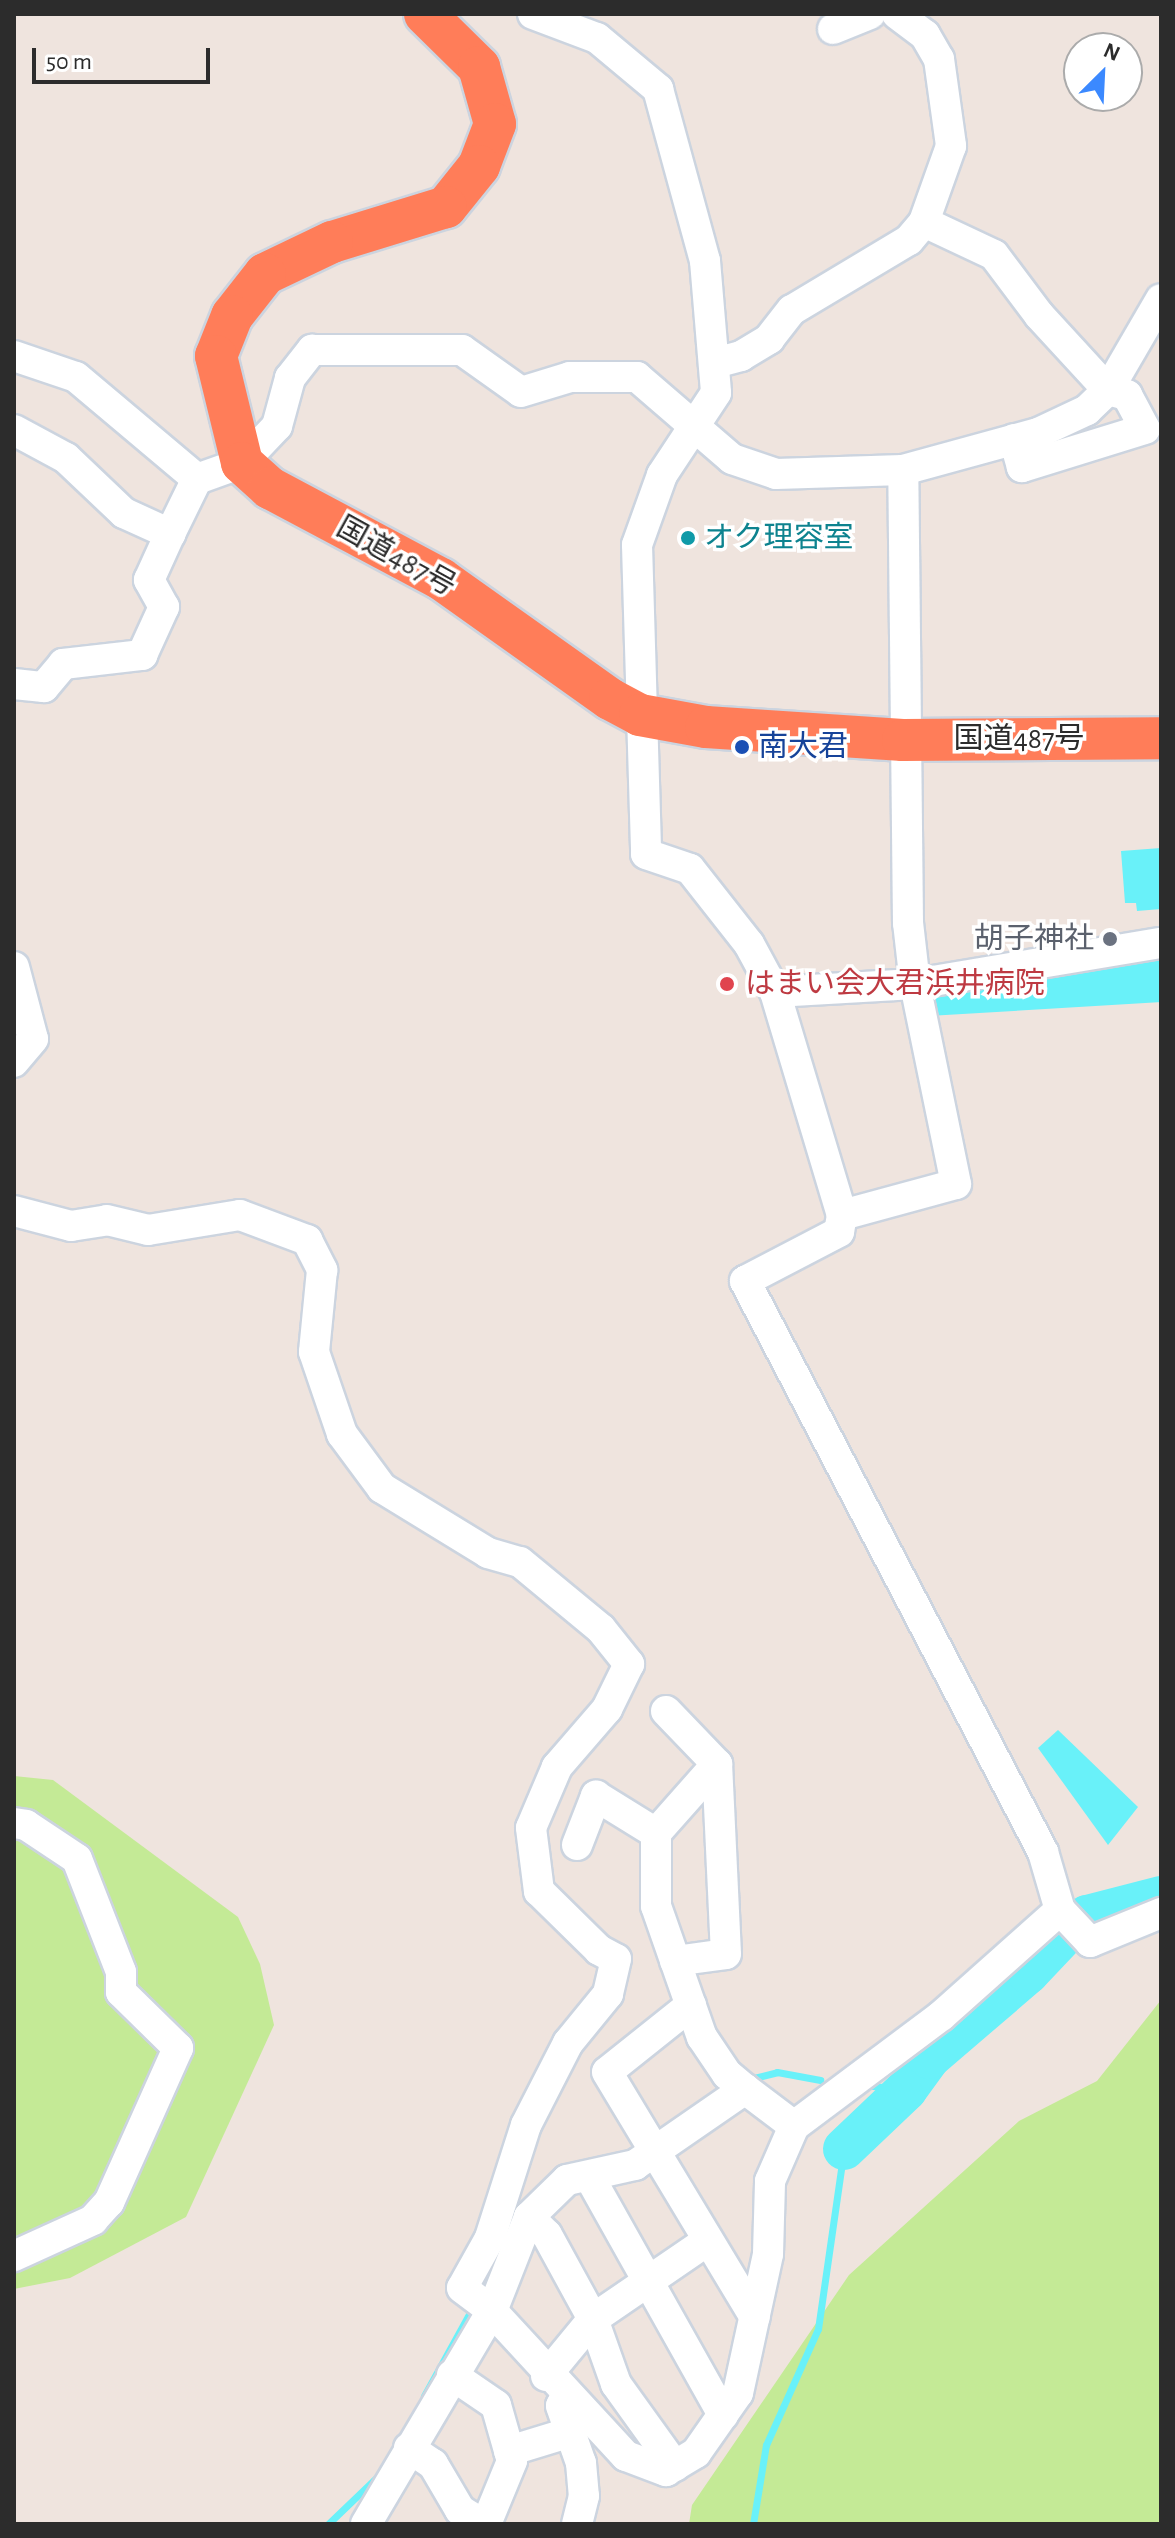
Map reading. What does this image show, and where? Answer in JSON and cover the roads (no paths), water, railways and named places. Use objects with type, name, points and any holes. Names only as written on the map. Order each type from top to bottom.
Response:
[{"type":"highway","points":[[242,463],[216,356],[232,316],[265,274],[332,242],[446,207],[479,166],[495,124],[479,67],[425,14]]},
{"type":"highway","name":"国道487号","points":[[242,463],[270,488],[441,579],[610,699],[640,715],[706,727],[903,740],[1161,738]]},
{"type":"street","points":[[533,14],[597,38],[658,89],[697,219],[712,303],[716,393],[697,429],[662,475],[637,545],[646,854],[690,869],[749,944],[775,992],[842,1215],[839,1232],[745,1281],[1043,1852],[1060,1910],[1090,1942],[1161,1913]]},
{"type":"street","points":[[833,29],[870,14]]},
{"type":"street","points":[[715,363],[741,356],[769,339],[792,310],[909,240],[924,222],[951,146],[939,59],[925,35],[897,14]]},
{"type":"street","points":[[924,222],[994,255],[1039,315],[1108,390],[1127,395],[1153,428],[1022,467],[1014,439]]},
{"type":"street","points":[[14,684],[44,687],[63,664],[142,655],[164,607],[149,580],[197,479],[242,463],[277,426],[290,378],[312,350],[462,350],[521,392],[570,377],[637,377],[732,459],[776,474],[903,470],[1014,439],[1074,417],[1108,390],[1161,299]]},
{"type":"street","points":[[14,356],[76,377],[197,479]]},
{"type":"street","points":[[14,430],[66,458],[124,513],[170,534]]},
{"type":"street","points":[[842,1215],[956,1184],[915,984],[903,740],[903,470]]},
{"type":"street","points":[[775,992],[915,984],[1161,943]]},
{"type":"street","points":[[14,967],[22,1018],[33,1039],[14,1062]]},
{"type":"street","points":[[14,1211],[71,1226],[107,1220],[148,1230],[240,1215],[307,1240],[322,1270],[314,1352],[342,1434],[382,1488],[488,1553],[520,1562],[601,1629],[629,1664],[607,1709],[557,1767],[531,1828],[539,1891],[599,1950],[616,1959],[608,1994],[568,2043],[526,2125],[490,2238],[462,2288],[492,2311],[557,2385],[626,2456],[666,2471],[675,2466],[696,2453],[738,2393],[768,2254],[770,2181],[794,2126],[941,2016],[1060,1910]]},
{"type":"street","points":[[666,1711],[717,1764],[726,1954],[675,1961]]},
{"type":"street","points":[[717,1764],[656,1833],[656,1906],[702,2037],[736,2082],[794,2126]]},
{"type":"street","points":[[577,1845],[596,1796],[656,1833]]},
{"type":"street","points":[[14,1823],[26,1825],[77,1859],[121,1972],[121,1992],[178,2048],[109,2202],[93,2220],[14,2256]]},
{"type":"street","points":[[691,2005],[607,2072],[648,2146],[755,2317]]},
{"type":"street","points":[[366,2524],[492,2311],[529,2217],[567,2180],[635,2165],[648,2146],[736,2082]]},
{"type":"street","points":[[589,2176],[723,2415]]},
{"type":"street","points":[[529,2217],[547,2235],[593,2319],[616,2384],[675,2466]]},
{"type":"street","points":[[577,2524],[584,2496],[571,2432],[557,2385],[593,2319],[707,2241]]},
{"type":"street","points":[[409,2448],[433,2464],[460,2510],[484,2524],[512,2461],[496,2405],[452,2375]]},
{"type":"street","points":[[509,2451],[571,2432]]},
{"type":"water","points":[[1161,848],[1161,909],[1137,911],[1136,903],[1125,903],[1121,851]]},
{"type":"water","points":[[1058,1730],[1138,1807],[1108,1845],[1038,1748]]},
{"type":"waterway","points":[[927,995],[1161,981]]},
{"type":"waterway","points":[[844,2149],[906,2090],[929,2058],[1028,1973],[1087,1916],[1161,1897]]},
{"type":"waterway","points":[[746,2080],[777,2072],[820,2080]]},
{"type":"waterway","points":[[865,2085],[906,2090]]},
{"type":"waterway","points":[[753,2524],[766,2445],[818,2329],[844,2149]]},
{"type":"waterway","points":[[479,2294],[498,2259]]},
{"type":"waterway","points":[[424,2396],[474,2305]]},
{"type":"waterway","points":[[328,2524],[378,2476]]},
{"type":"place","name":"オク理容室","points":[[688,538]]},
{"type":"place","name":"南大君","points":[[742,747]]},
{"type":"place","name":"胡子神社","points":[[1110,939]]},
{"type":"place","name":"はまい会大君浜井病院","points":[[727,984]]}]
